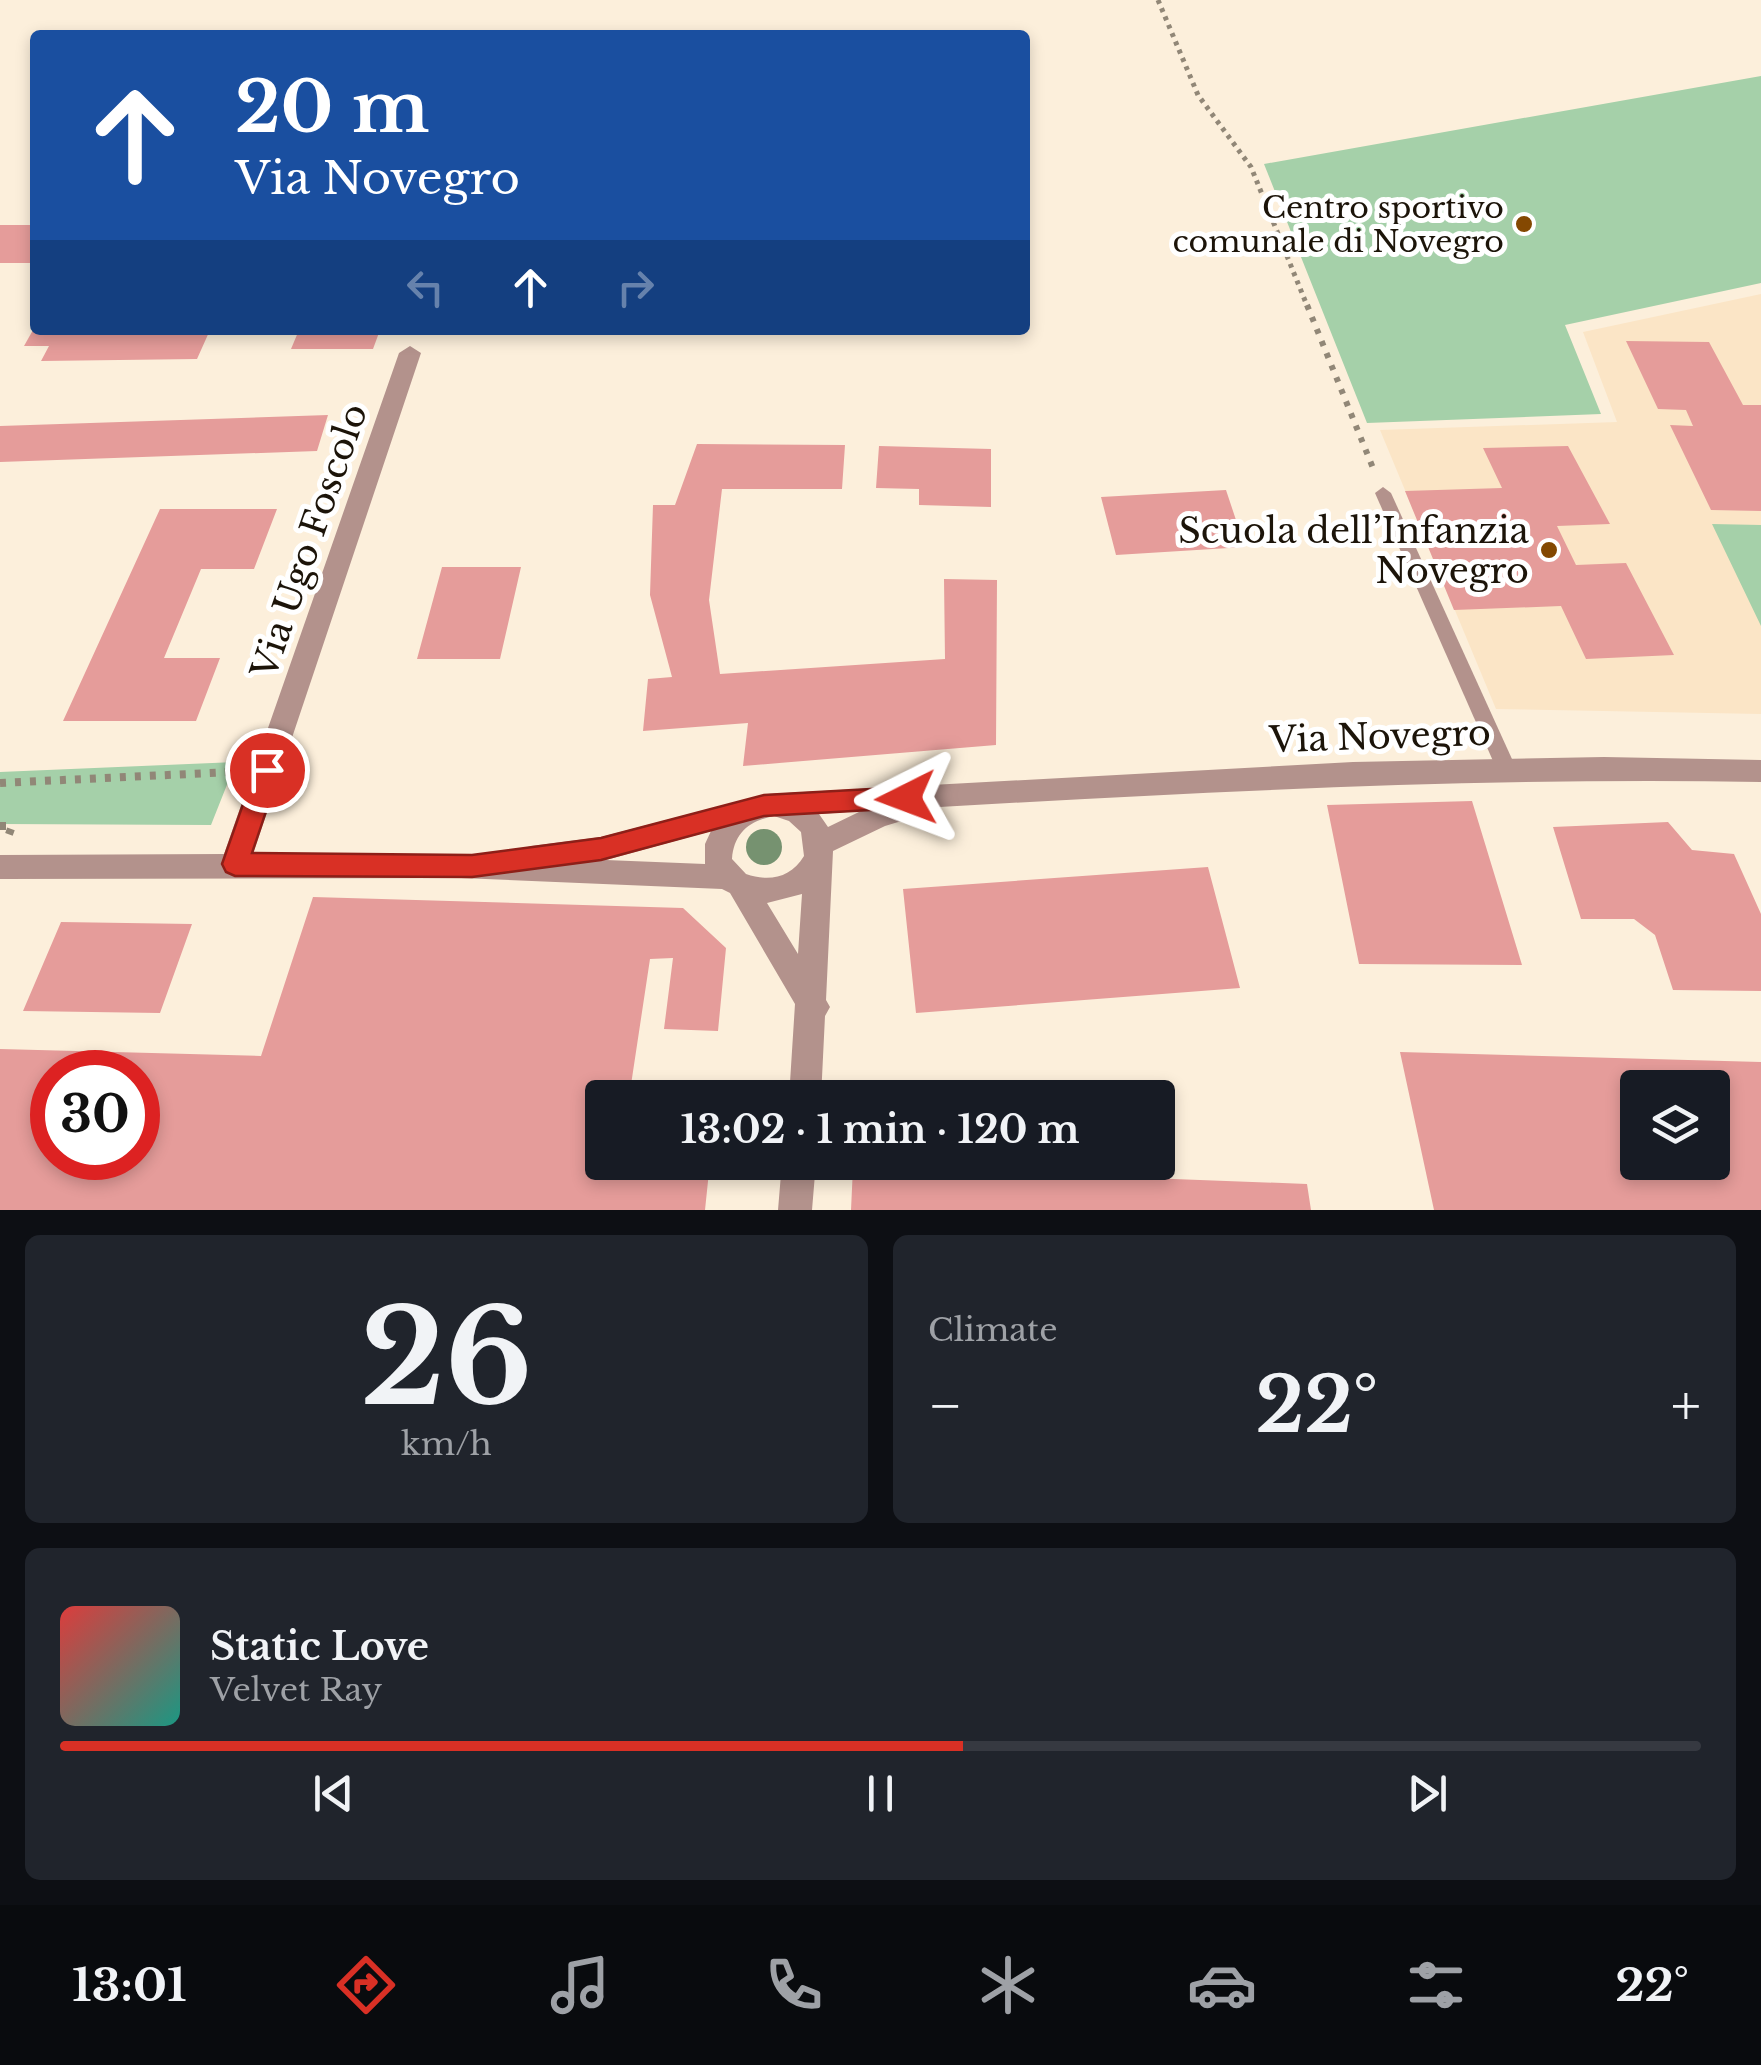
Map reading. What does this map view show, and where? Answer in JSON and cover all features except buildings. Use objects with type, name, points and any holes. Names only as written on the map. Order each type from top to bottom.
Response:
[{"type":"street","name":"Via Ugo Foscolo","points":[[235,864],[410,353]]},
{"type":"street","name":"Via Novegro","points":[[472,866],[601,849],[759,807],[1256,777],[1698,767],[1761,771]]},
{"type":"street","name":"Via Novegro","points":[[820,850],[878,816],[1001,792]]},
{"type":"street","points":[[807,1080],[814,1007],[820,850],[805,816],[788,807],[759,807],[731,821],[719,839],[718,858],[814,1007]]},
{"type":"street","points":[[735,881],[764,891],[786,888],[807,876],[820,850]]},
{"type":"street","name":"Via Novegro","points":[[0,866],[472,866],[735,881]]},
{"type":"street","points":[[795,1210],[798,1180]]},
{"type":"lane","points":[[1383,493],[1507,770]]},
{"type":"path","points":[[1158,0],[1198,95],[1251,167],[1383,493]]},
{"type":"path","points":[[0,783],[267,770]]},
{"type":"shaded area","name":"Scuola dell’Infanzia Novegro","points":[[1761,294],[1761,714],[1496,709],[1380,430],[1617,422],[1583,332]]},
{"type":"green space","name":"Centro sportivo comunale di Novegro","points":[[1761,76],[1761,283],[1565,325],[1601,414],[1367,423],[1264,164]]},
{"type":"green space","points":[[1712,524],[1761,525],[1761,626]]},
{"type":"green space","points":[[236,762],[211,825],[0,824],[0,772]]},
{"type":"place","name":"Centro sportivo comunale di Novegro","points":[[1524,224]]},
{"type":"place","name":"Scuola dell’Infanzia Novegro","points":[[1549,550]]},
{"type":"route","points":[[267,770],[235,864],[472,866],[601,849],[764,806],[906,798]]}]
